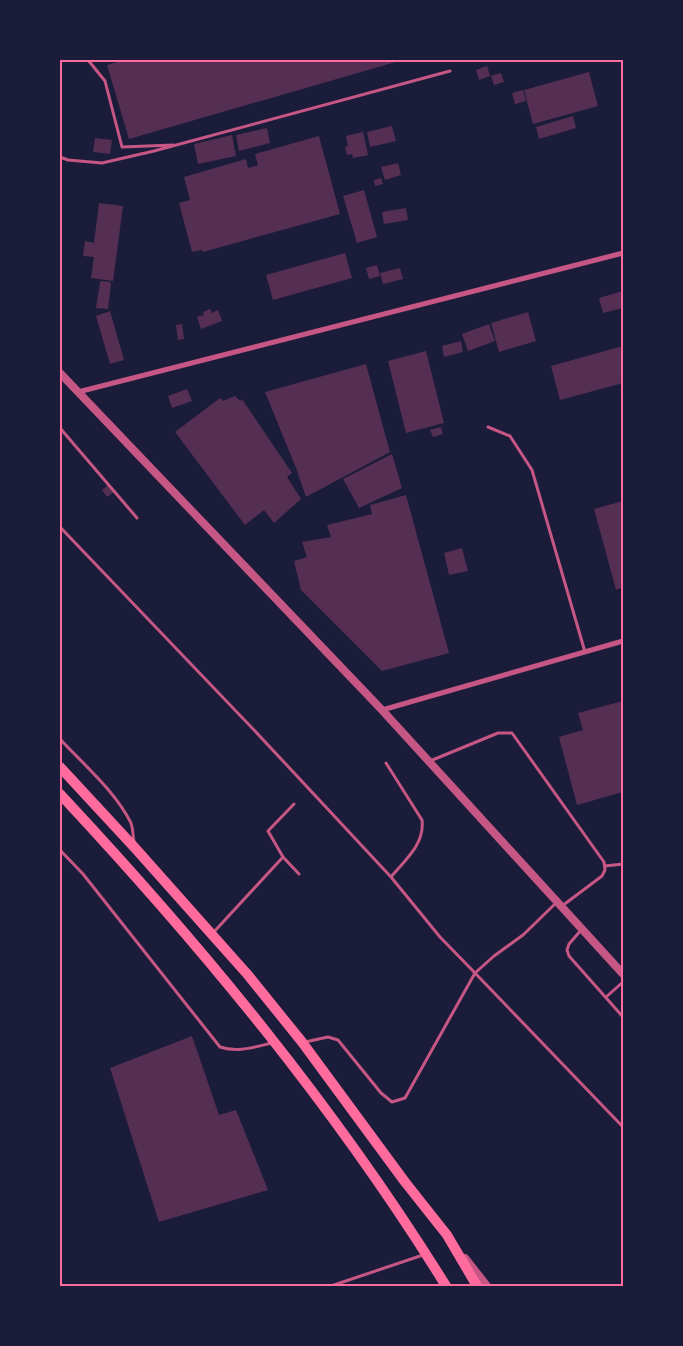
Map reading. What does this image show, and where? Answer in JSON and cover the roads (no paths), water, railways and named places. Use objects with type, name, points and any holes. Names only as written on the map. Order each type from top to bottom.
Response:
[{"type":"highway","points":[[60,767],[248,974],[302,1042],[446,1235],[477,1286]]},
{"type":"highway","points":[[60,794],[122,860],[276,1042],[384,1190],[446,1286]]},
{"type":"street","points":[[78,392],[623,253]]},
{"type":"street","points":[[60,372],[382,710],[623,974]]},
{"type":"street","points":[[382,710],[623,642]]},
{"type":"street","points":[[446,1235],[487,1286]]},
{"type":"lane","points":[[88,60],[105,81],[122,147],[178,144]]},
{"type":"lane","points":[[60,157],[68,160],[102,163],[450,71]]},
{"type":"lane","points":[[488,426],[510,436],[532,470],[585,652]]},
{"type":"lane","points":[[60,428],[138,518]]},
{"type":"lane","points":[[60,527],[255,731],[391,877],[440,937],[623,1127]]},
{"type":"lane","points":[[302,1042],[328,1037],[338,1040],[381,1094],[392,1102],[405,1098],[475,973],[560,904],[602,876],[605,870],[604,862],[512,733],[498,733],[429,762]]},
{"type":"lane","points":[[60,739],[98,778],[132,825],[135,848]]},
{"type":"lane","points":[[386,763],[422,820],[424,830],[421,841],[391,877]]},
{"type":"lane","points":[[294,804],[268,830],[283,857],[299,874]]},
{"type":"lane","points":[[60,850],[82,874],[220,1047],[238,1050],[276,1042]]},
{"type":"lane","points":[[212,934],[283,857]]},
{"type":"lane","points":[[605,866],[623,864]]},
{"type":"lane","points":[[582,929],[569,944],[567,950],[569,956],[623,1017]]},
{"type":"lane","points":[[606,997],[623,982]]},
{"type":"lane","points":[[331,1286],[426,1254]]}]
